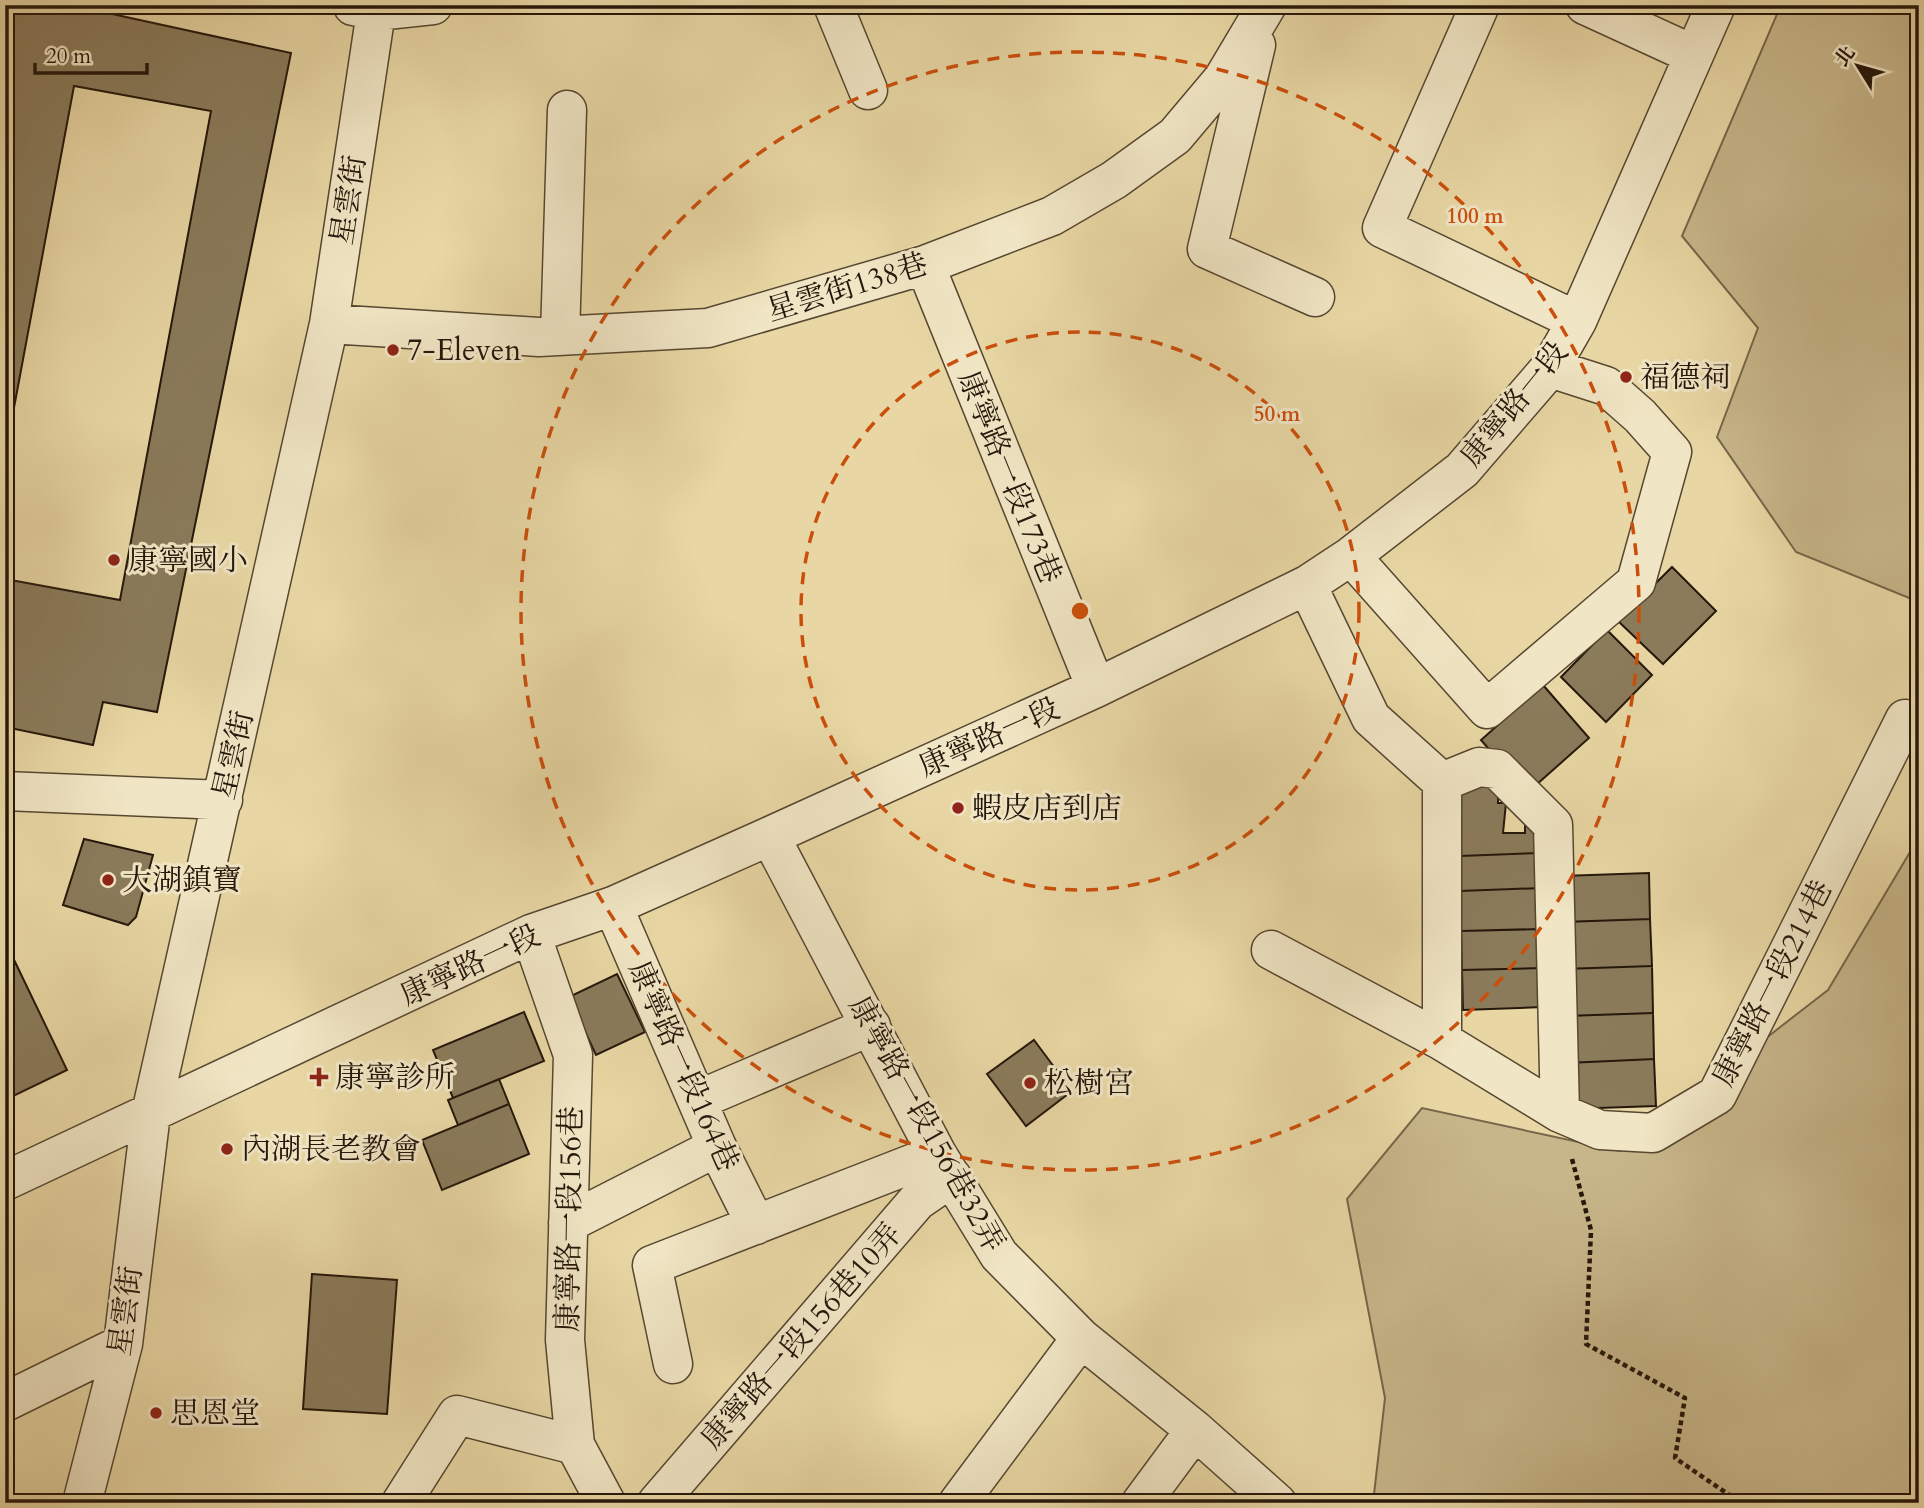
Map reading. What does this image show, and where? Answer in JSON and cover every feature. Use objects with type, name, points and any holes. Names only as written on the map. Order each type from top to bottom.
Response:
[{"type":"street","points":[[368,7],[433,5]]},
{"type":"street","points":[[833,5],[868,90]]},
{"type":"street","points":[[1480,5],[1382,228],[1577,321]]},
{"type":"street","points":[[1586,5],[1694,55]]},
{"type":"street","name":"康寧路一段","points":[[5,1181],[531,934],[613,906],[1096,688],[1307,585],[1351,556],[1462,470],[1550,368],[1577,321],[1716,5]]},
{"type":"street","name":"星雲街","points":[[82,1503],[122,1344],[151,1113],[329,324],[368,7]]},
{"type":"street","points":[[1266,7],[1207,249],[1315,297]]},
{"type":"street","name":"星雲街138巷","points":[[329,324],[560,336],[708,327],[925,265],[1052,216],[1114,180],[1175,136],[1223,79],[1266,7]]},
{"type":"street","points":[[560,336],[567,110]]},
{"type":"street","name":"康寧路一段173巷","points":[[925,265],[1096,688]]},
{"type":"street","points":[[1351,556],[1487,709],[1636,582],[1672,452],[1640,416],[1606,386],[1550,368]]},
{"type":"street","points":[[1307,585],[1371,718],[1442,782],[1442,1041]]},
{"type":"street","name":"康寧路一段214巷","points":[[1272,950],[1442,1041],[1560,1113],[1600,1130],[1653,1133],[1717,1096],[1905,719]]},
{"type":"street","points":[[1442,782],[1479,767],[1497,769],[1553,825],[1560,1113]]},
{"type":"street","points":[[5,791],[223,800]]},
{"type":"street","name":"康寧路一段156巷32弄","points":[[770,836],[945,1166],[999,1255],[1081,1338],[1195,1430],[1271,1501]]},
{"type":"street","name":"康寧路一段164巷","points":[[613,906],[755,1225]]},
{"type":"street","name":"康寧路一段156巷","points":[[531,934],[573,1055],[565,1340],[575,1446],[606,1503]]},
{"type":"street","points":[[698,1100],[871,1026]]},
{"type":"street","points":[[568,1223],[718,1147]]},
{"type":"street","points":[[673,1364],[652,1265],[755,1225],[945,1166]]},
{"type":"street","name":"康寧路一段156巷10弄","points":[[657,1503],[945,1166]]},
{"type":"street","points":[[958,1503],[1081,1338]]},
{"type":"street","points":[[5,1402],[122,1344]]},
{"type":"street","points":[[401,1503],[457,1415],[575,1446]]},
{"type":"street","points":[[1141,1503],[1195,1430]]},
{"type":"path","points":[[1560,1113],[1591,1230],[1586,1344],[1685,1398],[1675,1458],[1741,1503]]},
{"type":"shaded area","points":[[1781,5],[1919,5],[1919,602],[1796,552],[1717,437],[1758,328],[1682,236]]},
{"type":"shaded area","points":[[1919,837],[1919,1503],[1373,1503],[1385,1398],[1347,1199],[1422,1108],[1620,1151],[1828,990]]},
{"type":"building","points":[[5,5],[71,5],[291,53],[157,712],[103,702],[93,745],[5,727],[5,579],[120,600],[211,111],[74,86],[5,456]]},
{"type":"building","points":[[1672,567],[1716,611],[1663,664],[1618,621]]},
{"type":"building","points":[[1607,630],[1652,675],[1606,722],[1561,677]]},
{"type":"building","points":[[1543,685],[1589,738],[1527,793],[1481,740]]},
{"type":"building","points":[[1458,778],[1498,787],[1498,803],[1506,803],[1503,833],[1525,833],[1525,813],[1539,812],[1540,853],[1460,856]]},
{"type":"building","name":"大湖鎮寶","points":[[84,839],[153,855],[136,917],[128,925],[63,905]]},
{"type":"building","points":[[1540,853],[1541,888],[1460,891],[1460,856]]},
{"type":"building","points":[[1649,873],[1650,919],[1563,922],[1562,876]]},
{"type":"building","points":[[1541,888],[1541,929],[1461,931],[1460,891]]},
{"type":"building","points":[[1650,919],[1652,966],[1564,969],[1563,922]]},
{"type":"building","points":[[1541,929],[1542,968],[1462,970],[1461,931]]},
{"type":"building","points":[[5,941],[67,1070],[5,1100]]},
{"type":"building","points":[[1652,966],[1653,1013],[1566,1016],[1564,969]]},
{"type":"building","points":[[1542,968],[1543,1007],[1463,1010],[1462,970]]},
{"type":"building","points":[[617,974],[645,1032],[596,1055],[569,997]]},
{"type":"building","points":[[524,1012],[544,1061],[453,1098],[433,1050]]},
{"type":"building","points":[[1653,1013],[1654,1059],[1567,1063],[1566,1016]]},
{"type":"building","name":"松樹宮","points":[[1034,1040],[1072,1091],[1026,1126],[987,1074]]},
{"type":"building","points":[[1654,1059],[1656,1106],[1569,1109],[1567,1063]]},
{"type":"building","points":[[499,1079],[509,1104],[458,1125],[448,1100]]},
{"type":"building","points":[[509,1104],[529,1154],[442,1190],[422,1140]]},
{"type":"building","points":[[312,1274],[397,1280],[387,1414],[303,1409]]},
{"type":"place","name":"7-Eleven","points":[[393,350]]},
{"type":"place","name":"福德祠","points":[[1626,377]]},
{"type":"place","name":"康寧國小","points":[[114,560]]},
{"type":"place","name":"蝦皮店到店","points":[[958,808]]},
{"type":"place","name":"大湖鎮寶","points":[[108,880]]},
{"type":"place","name":"康寧診所","points":[[319,1077]]},
{"type":"place","name":"松樹宮","points":[[1030,1083]]},
{"type":"place","name":"內湖長老教會","points":[[227,1149]]},
{"type":"place","name":"思恩堂","points":[[156,1413]]}]
